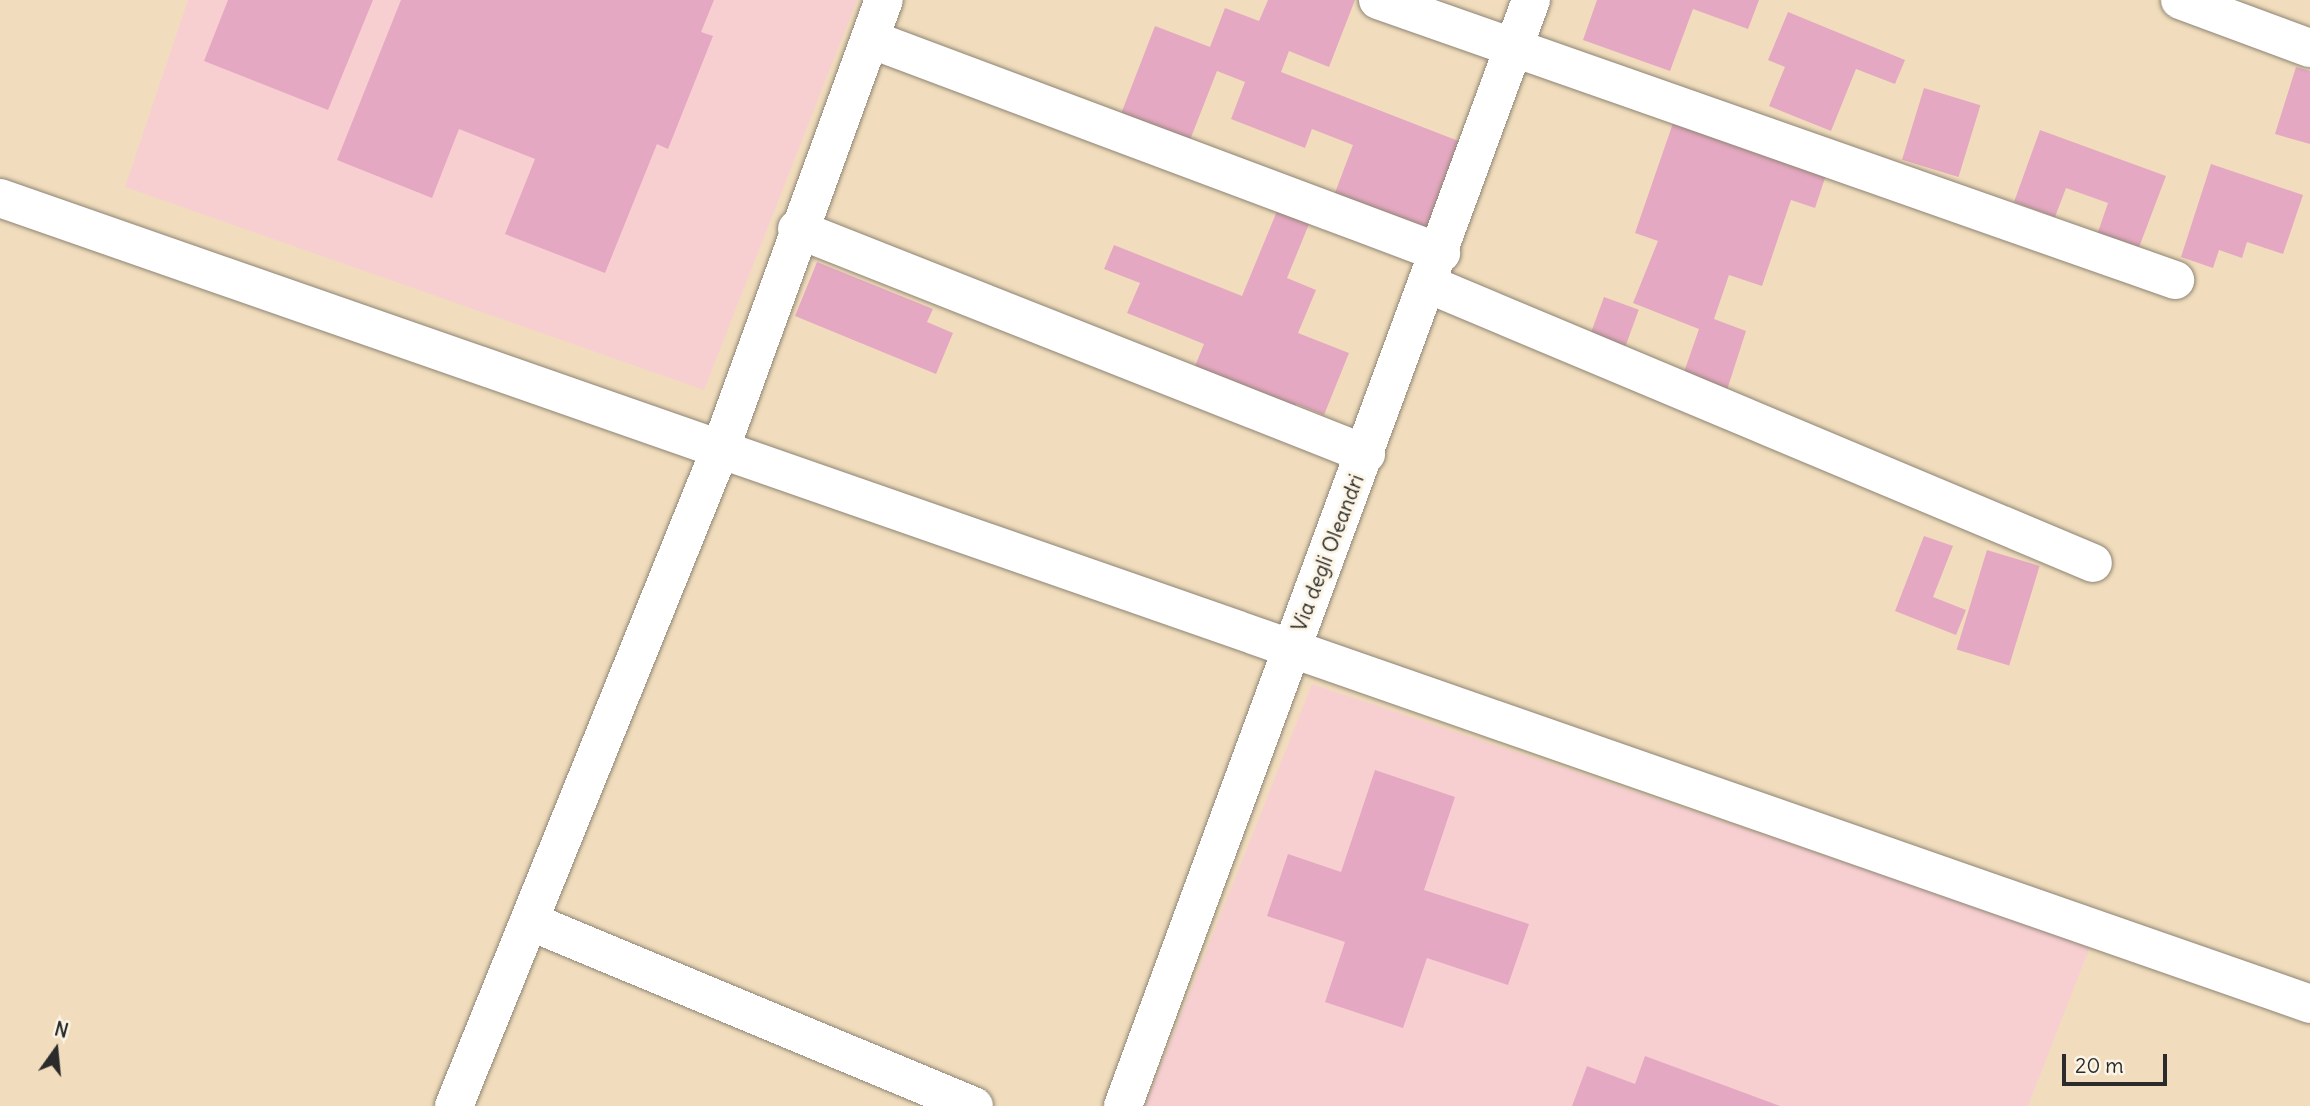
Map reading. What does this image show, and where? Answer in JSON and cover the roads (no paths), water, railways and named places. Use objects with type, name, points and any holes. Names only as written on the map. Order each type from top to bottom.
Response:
[{"type":"street","points":[[454,1106],[720,450],[797,229],[884,0]]},
{"type":"street","points":[[1378,0],[1510,50],[2175,279]]},
{"type":"street","name":"Via degli Oleandri","points":[[1123,1106],[1435,269],[1510,50],[1531,0]]},
{"type":"street","points":[[2180,0],[2310,48]]},
{"type":"street","points":[[870,39],[1435,269],[2093,563]]},
{"type":"street","points":[[0,198],[720,450],[1293,646],[2310,1004]]},
{"type":"street","points":[[797,229],[1366,454]]},
{"type":"street","points":[[529,921],[974,1106]]}]
